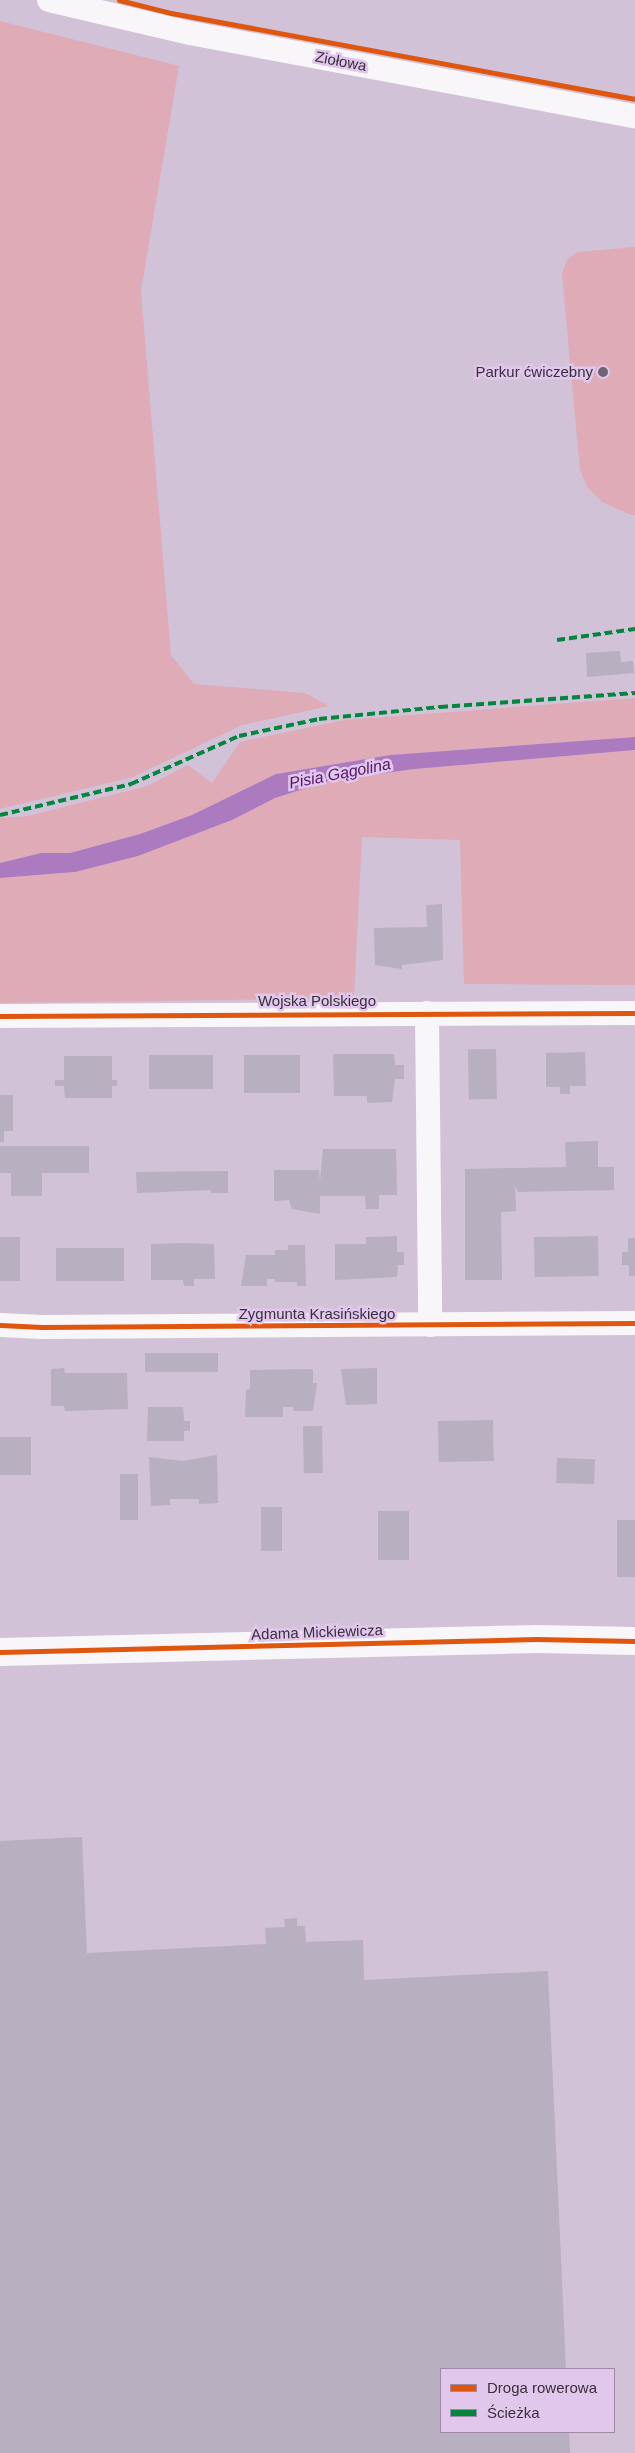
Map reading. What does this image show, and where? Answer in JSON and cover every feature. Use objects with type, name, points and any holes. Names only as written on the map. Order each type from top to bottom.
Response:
[{"type":"street","name":"Ziołowa","points":[[49,0],[190,33],[635,116]]},
{"type":"street","points":[[427,1013],[430,1325]]},
{"type":"street","name":"Wojska Polskiego","points":[[0,1016],[635,1013]]},
{"type":"street","name":"Zygmunta Krasińskiego","points":[[0,1325],[42,1328],[635,1323]]},
{"type":"street","name":"Adama Mickiewicza","points":[[0,1652],[526,1640],[635,1641]]},
{"type":"shaded area","points":[[0,21],[179,66],[141,291],[171,655],[194,684],[305,693],[329,706],[242,725],[133,777],[0,809]]},
{"type":"shaded area","name":"Parkur ćwiczebny","points":[[635,247],[635,515],[631,515],[602,502],[588,488],[580,471],[562,274],[567,260],[577,252]]},
{"type":"shaded area","points":[[635,698],[635,737],[390,755],[276,774],[192,815],[140,834],[70,853],[41,853],[0,863],[0,818],[28,816],[147,786],[188,765],[212,783],[240,742],[344,720]]},
{"type":"shaded area","points":[[635,750],[635,985],[464,984],[460,840],[362,837],[354,998],[0,1003],[0,878],[75,872],[138,856],[232,820],[275,798],[332,780],[415,769]]},
{"type":"water","name":"Pisia Gągolina","points":[[635,737],[635,750],[415,769],[332,780],[275,798],[232,820],[138,856],[75,872],[0,878],[0,863],[41,853],[70,853],[140,834],[192,815],[276,774],[390,755]]},
{"type":"building","points":[[620,651],[621,662],[633,661],[634,673],[587,677],[586,653]]},
{"type":"building","points":[[442,904],[443,960],[402,965],[402,969],[375,965],[374,928],[427,927],[426,905]]},
{"type":"building","points":[[468,1049],[496,1049],[497,1099],[469,1099]]},
{"type":"building","points":[[585,1052],[586,1086],[570,1086],[570,1094],[560,1094],[560,1087],[546,1087],[546,1053]]},
{"type":"building","points":[[333,1054],[394,1054],[395,1065],[404,1065],[404,1079],[395,1079],[392,1102],[367,1103],[367,1096],[334,1096]]},
{"type":"building","points":[[149,1055],[213,1055],[213,1089],[149,1089]]},
{"type":"building","points":[[244,1055],[300,1055],[300,1093],[244,1093]]},
{"type":"building","points":[[64,1056],[112,1056],[112,1080],[117,1080],[117,1086],[112,1086],[112,1098],[65,1098],[64,1086],[55,1086],[55,1080],[64,1080]]},
{"type":"building","points":[[0,1095],[13,1095],[13,1131],[4,1131],[4,1142],[0,1142]]},
{"type":"building","points":[[598,1141],[598,1167],[614,1167],[614,1190],[518,1192],[515,1186],[516,1211],[501,1212],[502,1280],[465,1280],[465,1169],[566,1167],[565,1142]]},
{"type":"building","points":[[0,1146],[89,1146],[89,1173],[0,1173]]},
{"type":"building","points":[[323,1149],[396,1149],[397,1195],[379,1195],[379,1209],[366,1209],[365,1196],[320,1196],[320,1214],[292,1209],[289,1200],[274,1201],[274,1170],[319,1170],[320,1181]]},
{"type":"building","points":[[228,1171],[228,1193],[211,1193],[211,1190],[137,1193],[136,1172]]},
{"type":"building","points":[[11,1173],[42,1173],[42,1196],[11,1196]]},
{"type":"building","points":[[397,1236],[397,1252],[404,1252],[404,1265],[398,1265],[397,1277],[335,1280],[335,1244],[366,1244],[366,1237]]},
{"type":"building","points":[[598,1236],[599,1276],[535,1277],[534,1237]]},
{"type":"building","points":[[0,1237],[20,1237],[20,1281],[0,1281]]},
{"type":"building","points":[[628,1238],[635,1238],[635,1276],[629,1276],[629,1265],[622,1265],[622,1252],[628,1252]]},
{"type":"building","points":[[151,1244],[214,1244],[215,1279],[194,1279],[194,1286],[184,1286],[183,1280],[151,1280]]},
{"type":"building","points":[[288,1245],[305,1245],[306,1286],[297,1286],[297,1282],[275,1282],[275,1279],[267,1279],[267,1286],[241,1286],[246,1255],[275,1255],[275,1250],[288,1250]]},
{"type":"building","points":[[56,1248],[124,1248],[124,1281],[56,1281]]},
{"type":"building","points":[[145,1353],[218,1353],[218,1372],[145,1372]]},
{"type":"building","points":[[64,1368],[65,1373],[127,1373],[128,1409],[65,1411],[64,1406],[51,1406],[51,1369]]},
{"type":"building","points":[[377,1368],[377,1404],[346,1405],[341,1369]]},
{"type":"building","points":[[313,1369],[313,1383],[317,1383],[313,1411],[294,1411],[293,1407],[283,1407],[283,1417],[245,1417],[246,1390],[250,1389],[250,1370]]},
{"type":"building","points":[[148,1407],[183,1407],[184,1421],[190,1421],[190,1431],[184,1431],[184,1441],[147,1441]]},
{"type":"building","points":[[493,1420],[494,1461],[439,1462],[438,1421]]},
{"type":"building","points":[[303,1426],[322,1426],[323,1473],[304,1473]]},
{"type":"building","points":[[0,1437],[31,1437],[31,1475],[0,1475]]},
{"type":"building","points":[[217,1455],[218,1503],[199,1504],[199,1499],[170,1499],[170,1505],[151,1506],[149,1457],[183,1461]]},
{"type":"building","points":[[557,1458],[595,1459],[594,1484],[556,1483]]},
{"type":"building","points":[[120,1474],[138,1474],[138,1520],[120,1520]]},
{"type":"building","points":[[261,1507],[282,1507],[282,1551],[261,1551]]},
{"type":"building","points":[[378,1511],[409,1511],[409,1560],[378,1560]]},
{"type":"building","points":[[617,1520],[635,1520],[635,1577],[617,1577]]},
{"type":"building","points":[[82,1837],[87,1953],[266,1944],[265,1928],[285,1927],[284,1919],[297,1918],[297,1926],[305,1926],[306,1942],[363,1940],[364,1980],[548,1971],[566,2368],[440,2368],[440,2433],[569,2433],[570,2453],[0,2453],[0,1841]]},
{"type":"marked path","points":[[557,640],[635,629]]},
{"type":"marked path","points":[[0,815],[131,784],[239,736],[319,719],[440,707],[635,693]]},
{"type":"cycle path","points":[[119,0],[171,13],[635,99]]},
{"type":"cycle path","points":[[0,1016],[635,1013]]},
{"type":"cycle path","points":[[0,1325],[42,1327],[635,1323]]},
{"type":"cycle path","points":[[0,1652],[536,1639],[635,1641]]},
{"type":"place","name":"Parkur ćwiczebny","points":[[603,372]]}]
